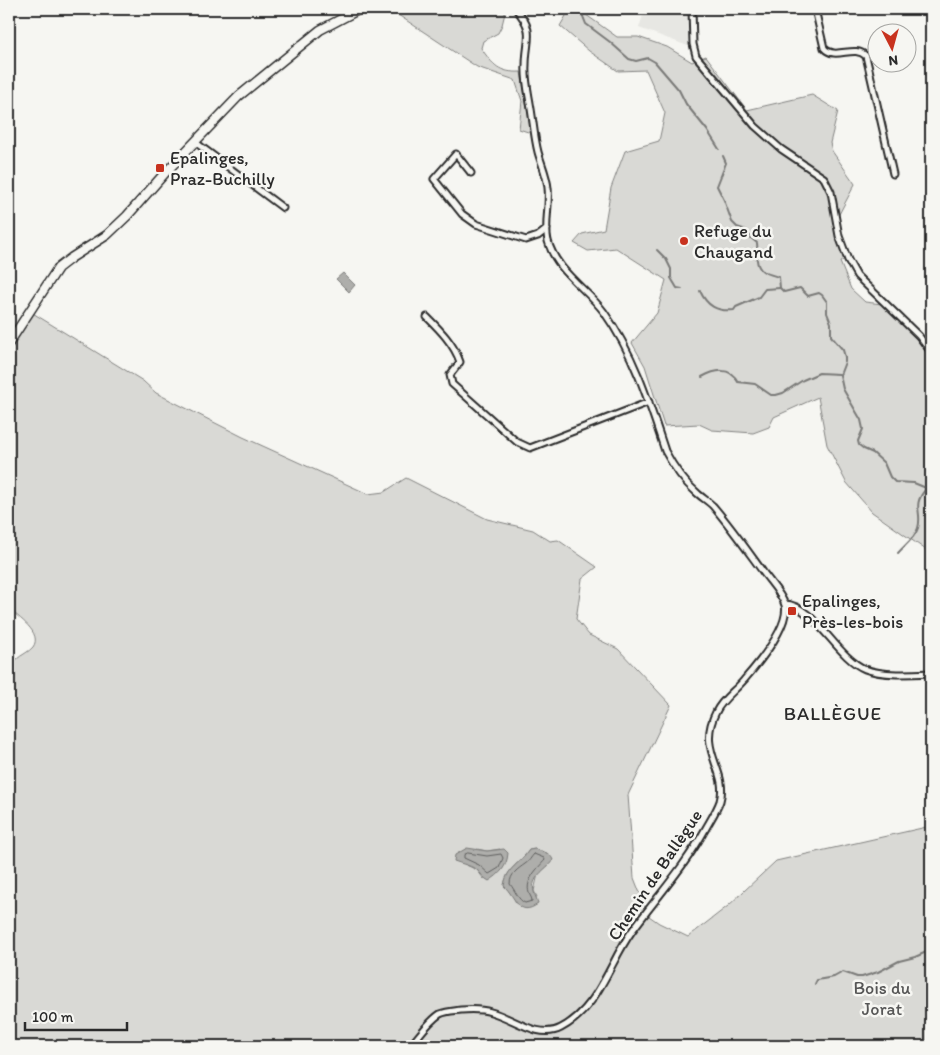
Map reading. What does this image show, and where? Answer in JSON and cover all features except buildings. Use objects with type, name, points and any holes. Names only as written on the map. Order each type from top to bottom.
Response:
[{"type":"street","points":[[9,343],[58,268],[107,235],[127,216],[239,96],[320,30],[360,9]]},
{"type":"street","points":[[516,9],[528,27],[530,36],[526,64],[527,82],[536,143],[548,186],[547,230],[549,244],[556,258],[603,311],[616,332],[638,372],[665,451],[679,474],[711,504],[780,594],[784,604],[792,605],[808,615],[853,662],[866,669],[883,672],[931,673]]},
{"type":"street","points":[[692,9],[693,44],[696,56],[755,126],[781,149],[824,178],[831,192],[839,236],[848,260],[857,276],[919,336],[931,352]]},
{"type":"street","points":[[815,9],[824,48],[827,52],[833,54],[856,50],[866,56],[893,174]]},
{"type":"street","points":[[195,142],[283,208]]},
{"type":"street","points":[[471,174],[456,154],[434,179],[462,214],[476,224],[520,239],[529,240],[547,230]]},
{"type":"street","points":[[427,316],[440,330],[457,354],[460,362],[450,375],[452,384],[517,442],[530,448],[649,402]]},
{"type":"street","name":"Chemin de Ballègue","points":[[410,1046],[431,1021],[447,1011],[478,1009],[492,1012],[537,1030],[548,1032],[568,1024],[590,1003],[631,933],[692,853],[716,809],[721,789],[720,778],[709,746],[708,737],[712,721],[724,699],[743,681],[774,642],[785,616],[784,604]]},
{"type":"shaded area","points":[[645,9],[689,10],[688,46],[639,28]]},
{"type":"green space","points":[[389,9],[506,9],[498,33],[483,41],[481,48],[497,67],[507,71],[521,72],[531,133],[519,129],[522,101],[515,80],[477,67]]},
{"type":"green space","points":[[570,9],[584,9],[582,12],[617,37],[638,37],[667,47],[692,62],[706,56],[747,110],[812,95],[838,111],[830,143],[832,151],[855,184],[836,220],[849,257],[840,262],[851,289],[865,302],[882,304],[912,333],[931,359],[931,566],[926,550],[872,512],[846,482],[827,445],[818,397],[774,417],[769,427],[753,433],[712,430],[699,424],[664,426],[645,366],[632,343],[657,313],[666,280],[616,248],[588,251],[574,243],[582,234],[604,229],[611,188],[625,151],[659,141],[665,113],[646,70],[618,71],[589,51],[560,26]]},
{"type":"green space","name":"Bois du Jorat","points":[[31,312],[143,381],[156,393],[243,437],[368,494],[384,492],[406,478],[487,519],[533,530],[550,541],[558,540],[597,567],[582,579],[576,619],[589,635],[618,649],[671,705],[628,795],[634,878],[649,916],[688,937],[728,906],[776,861],[931,826],[931,1046],[15,1046],[9,1031],[9,668],[33,647],[35,636],[28,626],[9,609],[9,342]],"holes":[[[477,849],[487,851],[500,849],[484,879],[477,870],[464,864]],[[535,849],[547,853],[550,864],[538,874],[534,891],[537,897],[516,903],[504,885],[506,879],[511,870],[529,850]]]},
{"type":"water","points":[[343,273],[355,285],[349,292],[336,279]]},
{"type":"water","points":[[467,848],[487,851],[504,849],[508,853],[506,862],[500,873],[489,881],[476,869],[454,861],[455,855]]},
{"type":"water","points":[[535,849],[548,854],[553,860],[534,882],[533,887],[538,904],[526,909],[518,904],[504,886],[511,870],[529,850]]},
{"type":"waterway","points":[[580,9],[586,24],[629,59],[636,61],[648,58],[655,62],[679,90],[686,104],[707,130],[719,149]]},
{"type":"waterway","points":[[723,156],[726,163],[717,186],[732,222],[737,227],[746,230],[757,243],[759,268],[768,274],[779,277],[780,288],[784,292],[800,288],[808,296],[819,293],[827,302],[827,313],[831,323],[831,336],[843,350],[845,357],[840,375],[843,389],[861,420],[863,429],[858,441],[859,445],[873,453],[884,463],[890,477],[895,482],[914,483],[931,490]]},
{"type":"waterway","points":[[657,250],[666,259],[671,269],[671,278],[677,288],[682,289]]},
{"type":"waterway","points":[[700,291],[706,301],[713,307],[722,310],[734,310],[736,307],[759,297],[765,289],[780,288]]},
{"type":"waterway","points":[[702,377],[717,371],[727,372],[731,373],[738,382],[755,384],[771,395],[776,395],[819,373],[839,374]]},
{"type":"waterway","points":[[898,553],[917,532],[919,500],[926,489]]},
{"type":"waterway","points":[[815,984],[817,980],[834,977],[843,972],[862,977],[931,950]]},
{"type":"place","name":"Epalinges, Praz-Buchilly","points":[[160,168]]},
{"type":"place","name":"Refuge du Chaugand","points":[[684,241]]},
{"type":"place","name":"Epalinges, Près-les-bois","points":[[792,611]]},
{"type":"district","name":"BALLÈGUE","points":[[833,713]]}]
